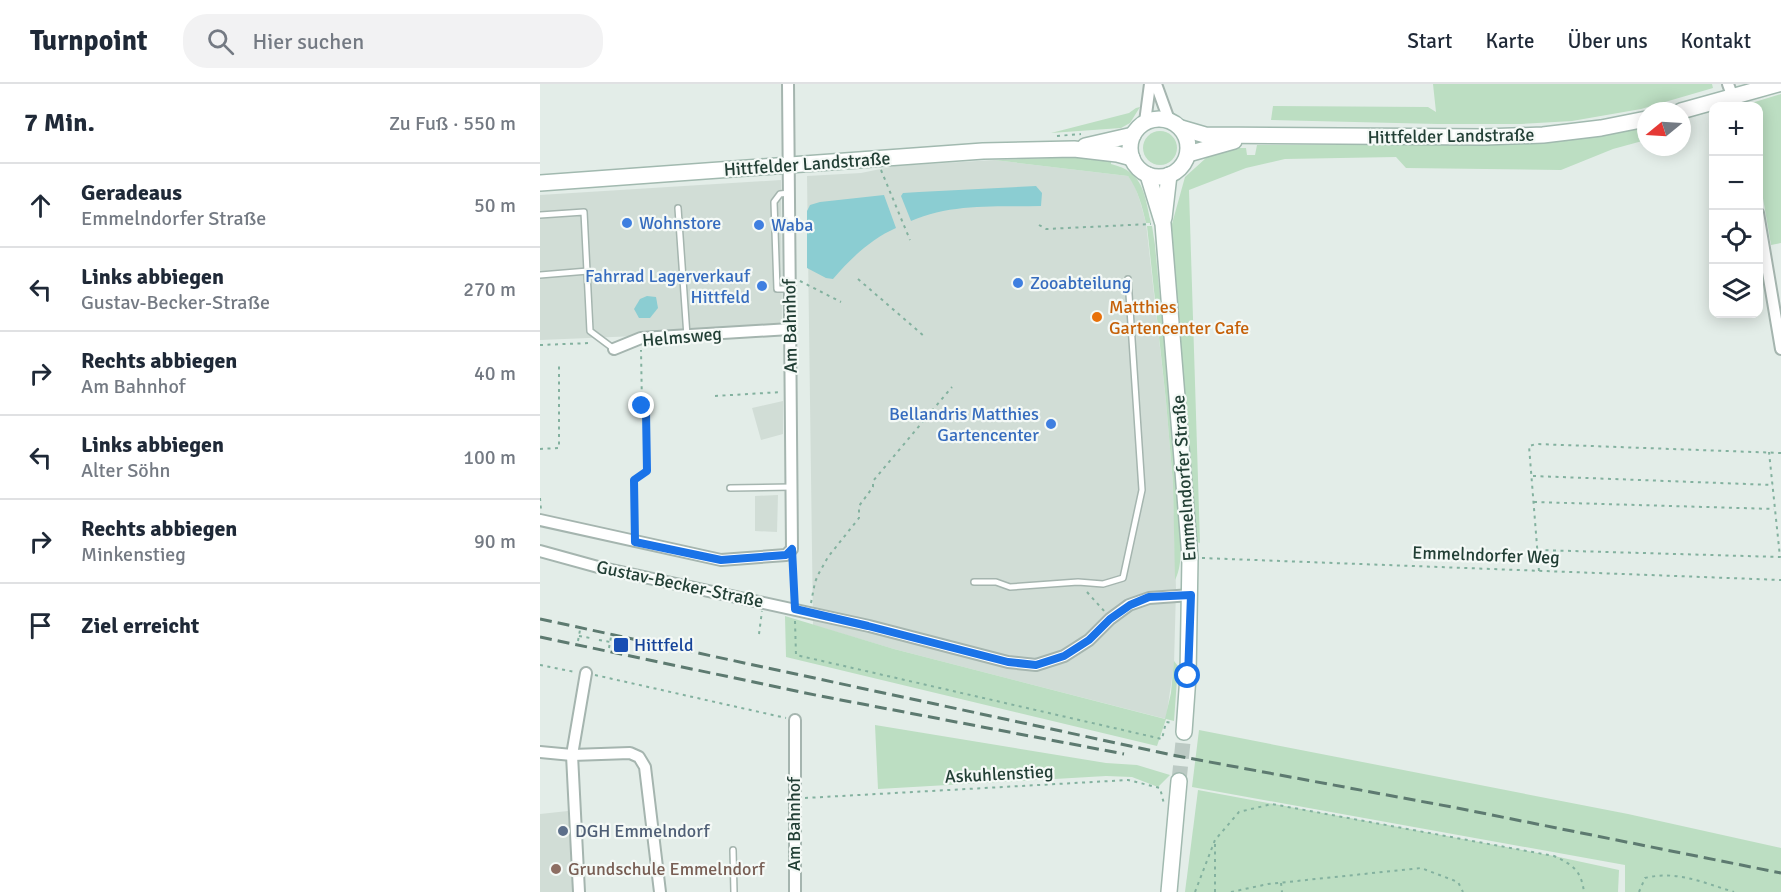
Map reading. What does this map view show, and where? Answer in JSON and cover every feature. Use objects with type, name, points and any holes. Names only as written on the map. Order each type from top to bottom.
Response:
[{"type":"main road","points":[[1691,108],[1778,84]]},
{"type":"main road","name":"Hittfelder Landstraße","points":[[1145,122],[1161,118],[1205,135],[1255,136],[1543,135],[1637,121]]},
{"type":"main road","points":[[1145,122],[1130,142],[1132,159],[1148,175],[1162,177],[1178,171],[1188,154],[1186,136],[1175,124]]},
{"type":"main road","name":"Hittfelder Landstraße","points":[[1074,149],[1133,135]]},
{"type":"main road","name":"Hittfelder Landstraße","points":[[1188,154],[1255,136]]},
{"type":"main road","name":"Hittfelder Landstraße","points":[[540,183],[983,151],[1074,149],[1117,154],[1132,159]]},
{"type":"main road","name":"Emmelndorfer Straße","points":[[1148,175],[1163,224]]},
{"type":"main road","name":"Emmelndorfer Straße","points":[[1169,176],[1163,224],[1191,595],[1184,732]]},
{"type":"main road","points":[[1169,892],[1179,781]]},
{"type":"street","name":"Am Bahnhof","points":[[788,84],[792,549]]},
{"type":"street","points":[[1145,122],[1150,84]]},
{"type":"street","points":[[1156,84],[1175,124]]},
{"type":"street","points":[[1763,243],[1781,349]]},
{"type":"street","name":"Helmsweg","points":[[614,349],[641,338],[790,329]]},
{"type":"street","points":[[541,518],[635,542],[721,560],[786,555],[792,549]]},
{"type":"street","name":"Gustav-Becker-Straße","points":[[540,551],[598,567],[868,626],[1008,662],[1036,665],[1064,656],[1089,640],[1110,619],[1130,605],[1149,597],[1191,595]]},
{"type":"street","points":[[579,892],[572,755],[586,673]]},
{"type":"street","name":"Am Bahnhof","points":[[795,720],[795,892]]},
{"type":"street","points":[[540,752],[572,755],[630,753],[639,757],[645,767],[660,892]]},
{"type":"lane","points":[[789,193],[780,194],[774,202],[777,289],[790,289]]},
{"type":"lane","points":[[678,208],[687,336]]},
{"type":"lane","points":[[540,215],[584,212],[590,331],[614,349]]},
{"type":"lane","points":[[540,275],[588,271]]},
{"type":"lane","points":[[974,582],[996,582],[1010,587],[1078,582],[1103,584],[1123,578],[1142,490],[1128,279]]},
{"type":"lane","points":[[729,488],[792,487]]},
{"type":"lane","points":[[733,850],[734,892]]},
{"type":"path","points":[[876,159],[909,240]]},
{"type":"path","points":[[1039,225],[1046,229],[1163,224]]},
{"type":"path","points":[[790,276],[841,302]]},
{"type":"path","points":[[858,279],[924,336]]},
{"type":"path","points":[[635,542],[634,480],[647,471],[646,411],[642,406],[641,338]]},
{"type":"path","points":[[540,345],[594,342]]},
{"type":"path","points":[[540,449],[559,448],[559,366]]},
{"type":"path","points":[[811,605],[819,573],[828,557],[859,518],[859,506],[873,487],[873,481],[952,387]]},
{"type":"path","points":[[715,396],[791,392]]},
{"type":"path","points":[[1539,571],[1529,446],[1536,444],[1781,453]]},
{"type":"path","points":[[1538,550],[1780,557],[1769,452]]},
{"type":"path","points":[[1532,476],[1773,485]]},
{"type":"path","points":[[1534,502],[1775,509]]},
{"type":"path","points":[[792,549],[796,655],[1162,739],[1166,722]]},
{"type":"path","name":"Emmelndorfer Weg","points":[[1190,558],[1781,580]]},
{"type":"path","points":[[1078,582],[1110,619]]},
{"type":"path","points":[[759,634],[763,603]]},
{"type":"path","points":[[578,642],[580,630]]},
{"type":"path","points":[[579,636],[590,638]]},
{"type":"path","points":[[609,648],[611,637]]},
{"type":"path","points":[[599,640],[610,642]]},
{"type":"path","points":[[540,666],[586,673],[795,720]]},
{"type":"path","name":"Askuhlenstieg","points":[[794,799],[1128,780],[1161,788],[1164,805]]},
{"type":"path","points":[[1195,892],[1215,840],[1239,812],[1272,804],[1554,856],[1571,864],[1582,878],[1584,892]]},
{"type":"path","points":[[1215,840],[1215,892]]},
{"type":"path","points":[[1231,892],[1281,883],[1421,868],[1458,882],[1463,892]]},
{"type":"path","points":[[1640,892],[1646,878],[1660,875],[1682,876],[1734,892]]},
{"type":"path","points":[[1281,883],[1282,892]]},
{"type":"shaded area","points":[[994,160],[1128,176],[1134,184],[1140,201],[1146,223],[1173,484],[1176,590],[1174,664],[1166,719],[894,649],[813,625],[807,176],[861,173],[895,166]]},
{"type":"shaded area","points":[[781,180],[782,330],[540,340],[540,195]]},
{"type":"shaded area","points":[[783,401],[783,434],[761,440],[752,408]]},
{"type":"shaded area","points":[[778,495],[777,532],[755,531],[755,496]]},
{"type":"shaded area","name":"Grundschule Emmelndorf","points":[[568,811],[573,892],[540,892],[540,814]]},
{"type":"green space","points":[[1433,84],[1712,84],[1713,88],[1665,102],[1637,102],[1637,110],[1572,121],[1521,124],[1438,124],[1271,120],[1273,106],[1428,107],[1436,112]]},
{"type":"green space","points":[[1781,94],[1781,243],[1771,245],[1763,198],[1763,102],[1755,102]]},
{"type":"green space","points":[[1140,107],[1130,123],[1121,128],[1051,133],[1129,113]]},
{"type":"green space","points":[[1637,127],[1637,142],[1613,149],[1561,170],[1406,168],[1396,157],[1285,159],[1246,168],[1189,190],[1200,543],[1196,542],[1170,231],[1185,177],[1206,158],[1207,154],[1234,148],[1246,148],[1247,155],[1255,155],[1257,145],[1396,145],[1565,141]]},
{"type":"green space","points":[[1160,131],[1172,136],[1177,148],[1172,160],[1160,165],[1148,160],[1143,148],[1148,136]]},
{"type":"green space","points":[[1111,158],[1111,164],[1130,172],[1141,185],[1151,223],[1146,223],[1137,193],[1128,176],[994,160]]},
{"type":"green space","points":[[1147,226],[1152,226],[1155,245],[1173,442],[1181,545],[1180,564],[1175,580],[1173,484]]},
{"type":"green space","points":[[785,616],[894,649],[1165,719],[1171,693],[1174,661],[1178,666],[1174,721],[1166,719],[1157,746],[786,657]]},
{"type":"green space","points":[[875,725],[1106,763],[1137,765],[1170,775],[1158,787],[1132,777],[1106,776],[878,789]]},
{"type":"green space","points":[[1199,730],[1628,814],[1781,848],[1781,892],[1625,892],[1625,865],[1192,787]]},
{"type":"green space","points":[[1198,790],[1619,870],[1618,892],[1185,892]]},
{"type":"water","points":[[1036,186],[1042,193],[1041,206],[958,209],[926,215],[911,221],[901,196],[903,193]]},
{"type":"water","points":[[884,195],[896,228],[862,250],[833,279],[826,278],[807,268],[807,211],[810,205]]},
{"type":"water","points":[[647,296],[656,297],[658,308],[650,318],[639,318],[634,309],[640,299]]},
{"type":"tunnel","points":[[1179,781],[1184,732]]},
{"type":"railway","points":[[540,619],[1172,755],[1457,808],[1781,873]]},
{"type":"railway","points":[[540,637],[820,696],[1124,754]]},
{"type":"place","name":"Wohnstore","points":[[627,223]]},
{"type":"place","name":"Waba","points":[[759,225]]},
{"type":"place","name":"Zooabteilung","points":[[1018,283]]},
{"type":"place","name":"Fahrrad Lagerverkauf Hittfeld","points":[[762,286]]},
{"type":"place","name":"Matthies Gartencenter Cafe","points":[[1097,317]]},
{"type":"place","name":"Bellandris Matthies Gartencenter","points":[[1051,424]]},
{"type":"place","name":"Hittfeld","points":[[621,645]]},
{"type":"place","name":"DGH Emmelndorf","points":[[563,831]]},
{"type":"place","name":"Grundschule Emmelndorf","points":[[556,869]]},
{"type":"route","points":[[642,406],[646,411],[647,471],[634,480],[635,542],[721,560],[786,555],[792,549],[795,609],[1008,662],[1036,665],[1064,656],[1089,640],[1110,619],[1130,605],[1149,597],[1191,595],[1188,676]]}]
